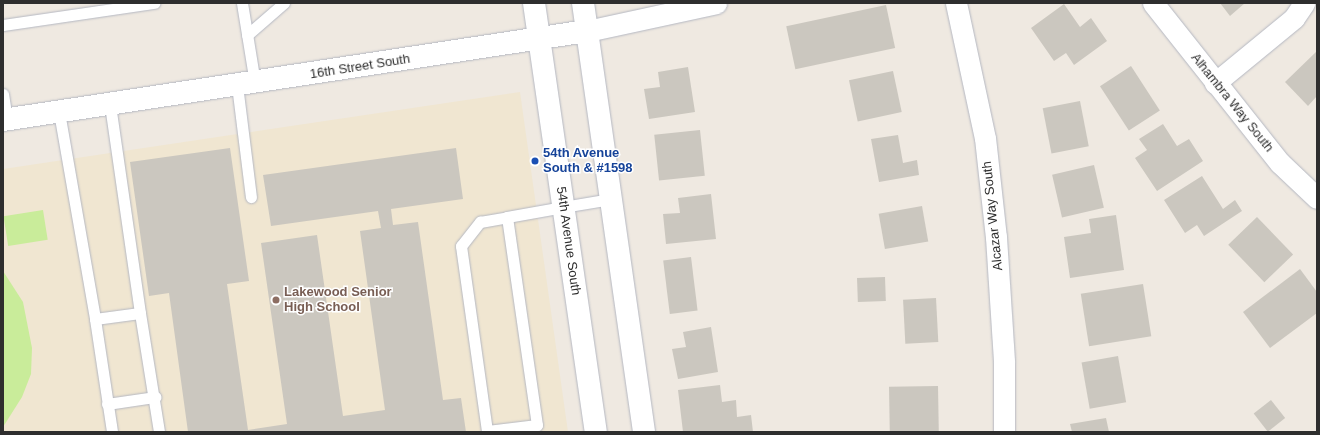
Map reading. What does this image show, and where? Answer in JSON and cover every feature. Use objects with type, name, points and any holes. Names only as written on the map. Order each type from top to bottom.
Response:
[{"type":"main road","name":"54th Avenue South","points":[[534,3],[596,432]]},
{"type":"main road","points":[[583,3],[644,432]]},
{"type":"main road","name":"16th Street South","points":[[5,119],[246,84],[587,31]]},
{"type":"street","name":"16th Street South","points":[[587,31],[716,3]]},
{"type":"street","name":"Alcazar Way South","points":[[956,3],[985,138],[996,237],[1004,362],[1004,432]]},
{"type":"street","name":"Alhambra Way South","points":[[1154,3],[1215,83],[1280,162],[1317,198]]},
{"type":"street","points":[[1215,83],[1294,18],[1304,3]]},
{"type":"lane","points":[[3,25],[154,3]]},
{"type":"lane","points":[[242,3],[248,35],[246,84],[251,197]]},
{"type":"lane","points":[[248,35],[284,3]]},
{"type":"lane","points":[[3,94],[5,119]]},
{"type":"lane","points":[[110,104],[140,313],[159,432]]},
{"type":"lane","points":[[58,112],[95,319],[112,432]]},
{"type":"lane","points":[[507,217],[537,425],[487,431],[461,246],[480,222],[507,217],[563,207],[611,199]]},
{"type":"lane","points":[[95,319],[140,313]]},
{"type":"lane","points":[[108,404],[154,397]]},
{"type":"shaded area","name":"Lakewood Senior High School","points":[[520,92],[568,432],[3,432],[3,169]]},
{"type":"green space","points":[[43,210],[48,240],[8,246],[3,216]]},
{"type":"green space","points":[[3,271],[23,302],[32,348],[31,374],[22,397],[3,427]]},
{"type":"building","points":[[1220,3],[1245,3],[1230,16]]},
{"type":"building","points":[[1064,4],[1080,27],[1091,18],[1107,41],[1074,65],[1066,53],[1054,61],[1031,28]]},
{"type":"building","points":[[886,5],[895,48],[795,69],[786,26]]},
{"type":"building","points":[[1317,51],[1317,96],[1308,106],[1285,82]]},
{"type":"building","points":[[1131,66],[1160,110],[1129,131],[1100,86]]},
{"type":"building","points":[[688,67],[695,112],[649,119],[644,89],[660,87],[658,72]]},
{"type":"building","points":[[893,71],[902,112],[858,121],[849,80]]},
{"type":"building","points":[[1080,101],[1089,146],[1051,153],[1043,108]]},
{"type":"building","points":[[1163,124],[1177,146],[1189,139],[1203,161],[1157,191],[1135,158],[1147,150],[1139,139]]},
{"type":"building","points":[[700,130],[705,176],[659,181],[654,135]]},
{"type":"building","points":[[898,135],[903,163],[917,160],[919,175],[879,182],[871,139]]},
{"type":"building","name":"Lakewood Senior High School","points":[[230,148],[249,281],[227,284],[248,430],[287,424],[261,243],[317,235],[343,416],[385,410],[360,231],[381,228],[378,211],[271,226],[263,175],[456,148],[463,199],[391,209],[393,225],[418,222],[443,400],[461,398],[466,432],[188,432],[169,293],[149,296],[130,162]]},
{"type":"building","points":[[1094,165],[1104,208],[1062,218],[1052,175]]},
{"type":"building","points":[[1202,176],[1223,209],[1235,200],[1242,211],[1204,236],[1197,225],[1185,233],[1164,200]]},
{"type":"building","points":[[711,194],[716,239],[666,244],[663,214],[680,213],[678,198]]},
{"type":"building","points":[[922,206],[928,241],[885,249],[879,214]]},
{"type":"building","points":[[1116,215],[1124,270],[1070,278],[1064,237],[1091,233],[1089,219]]},
{"type":"building","points":[[1257,217],[1293,254],[1264,282],[1228,245]]},
{"type":"building","points":[[691,257],[698,311],[670,314],[663,260]]},
{"type":"building","points":[[1300,269],[1317,292],[1317,313],[1270,348],[1243,312]]},
{"type":"building","points":[[885,277],[886,301],[858,302],[857,278]]},
{"type":"building","points":[[1143,284],[1151,336],[1089,346],[1081,294]]},
{"type":"building","points":[[936,298],[938,342],[905,344],[903,300]]},
{"type":"building","points":[[711,327],[718,372],[678,379],[672,349],[686,347],[683,332]]},
{"type":"building","points":[[1118,356],[1126,402],[1090,409],[1082,362]]},
{"type":"building","points":[[720,385],[722,402],[736,400],[737,417],[751,415],[753,432],[683,432],[678,390]]},
{"type":"building","points":[[938,386],[939,432],[890,432],[889,387]]},
{"type":"building","points":[[1271,400],[1285,418],[1268,432],[1254,414]]},
{"type":"building","points":[[1106,418],[1109,432],[1072,432],[1070,424]]},
{"type":"place","name":"54th Avenue South & #1598","points":[[535,161]]},
{"type":"place","name":"Lakewood Senior High School","points":[[276,300]]}]
